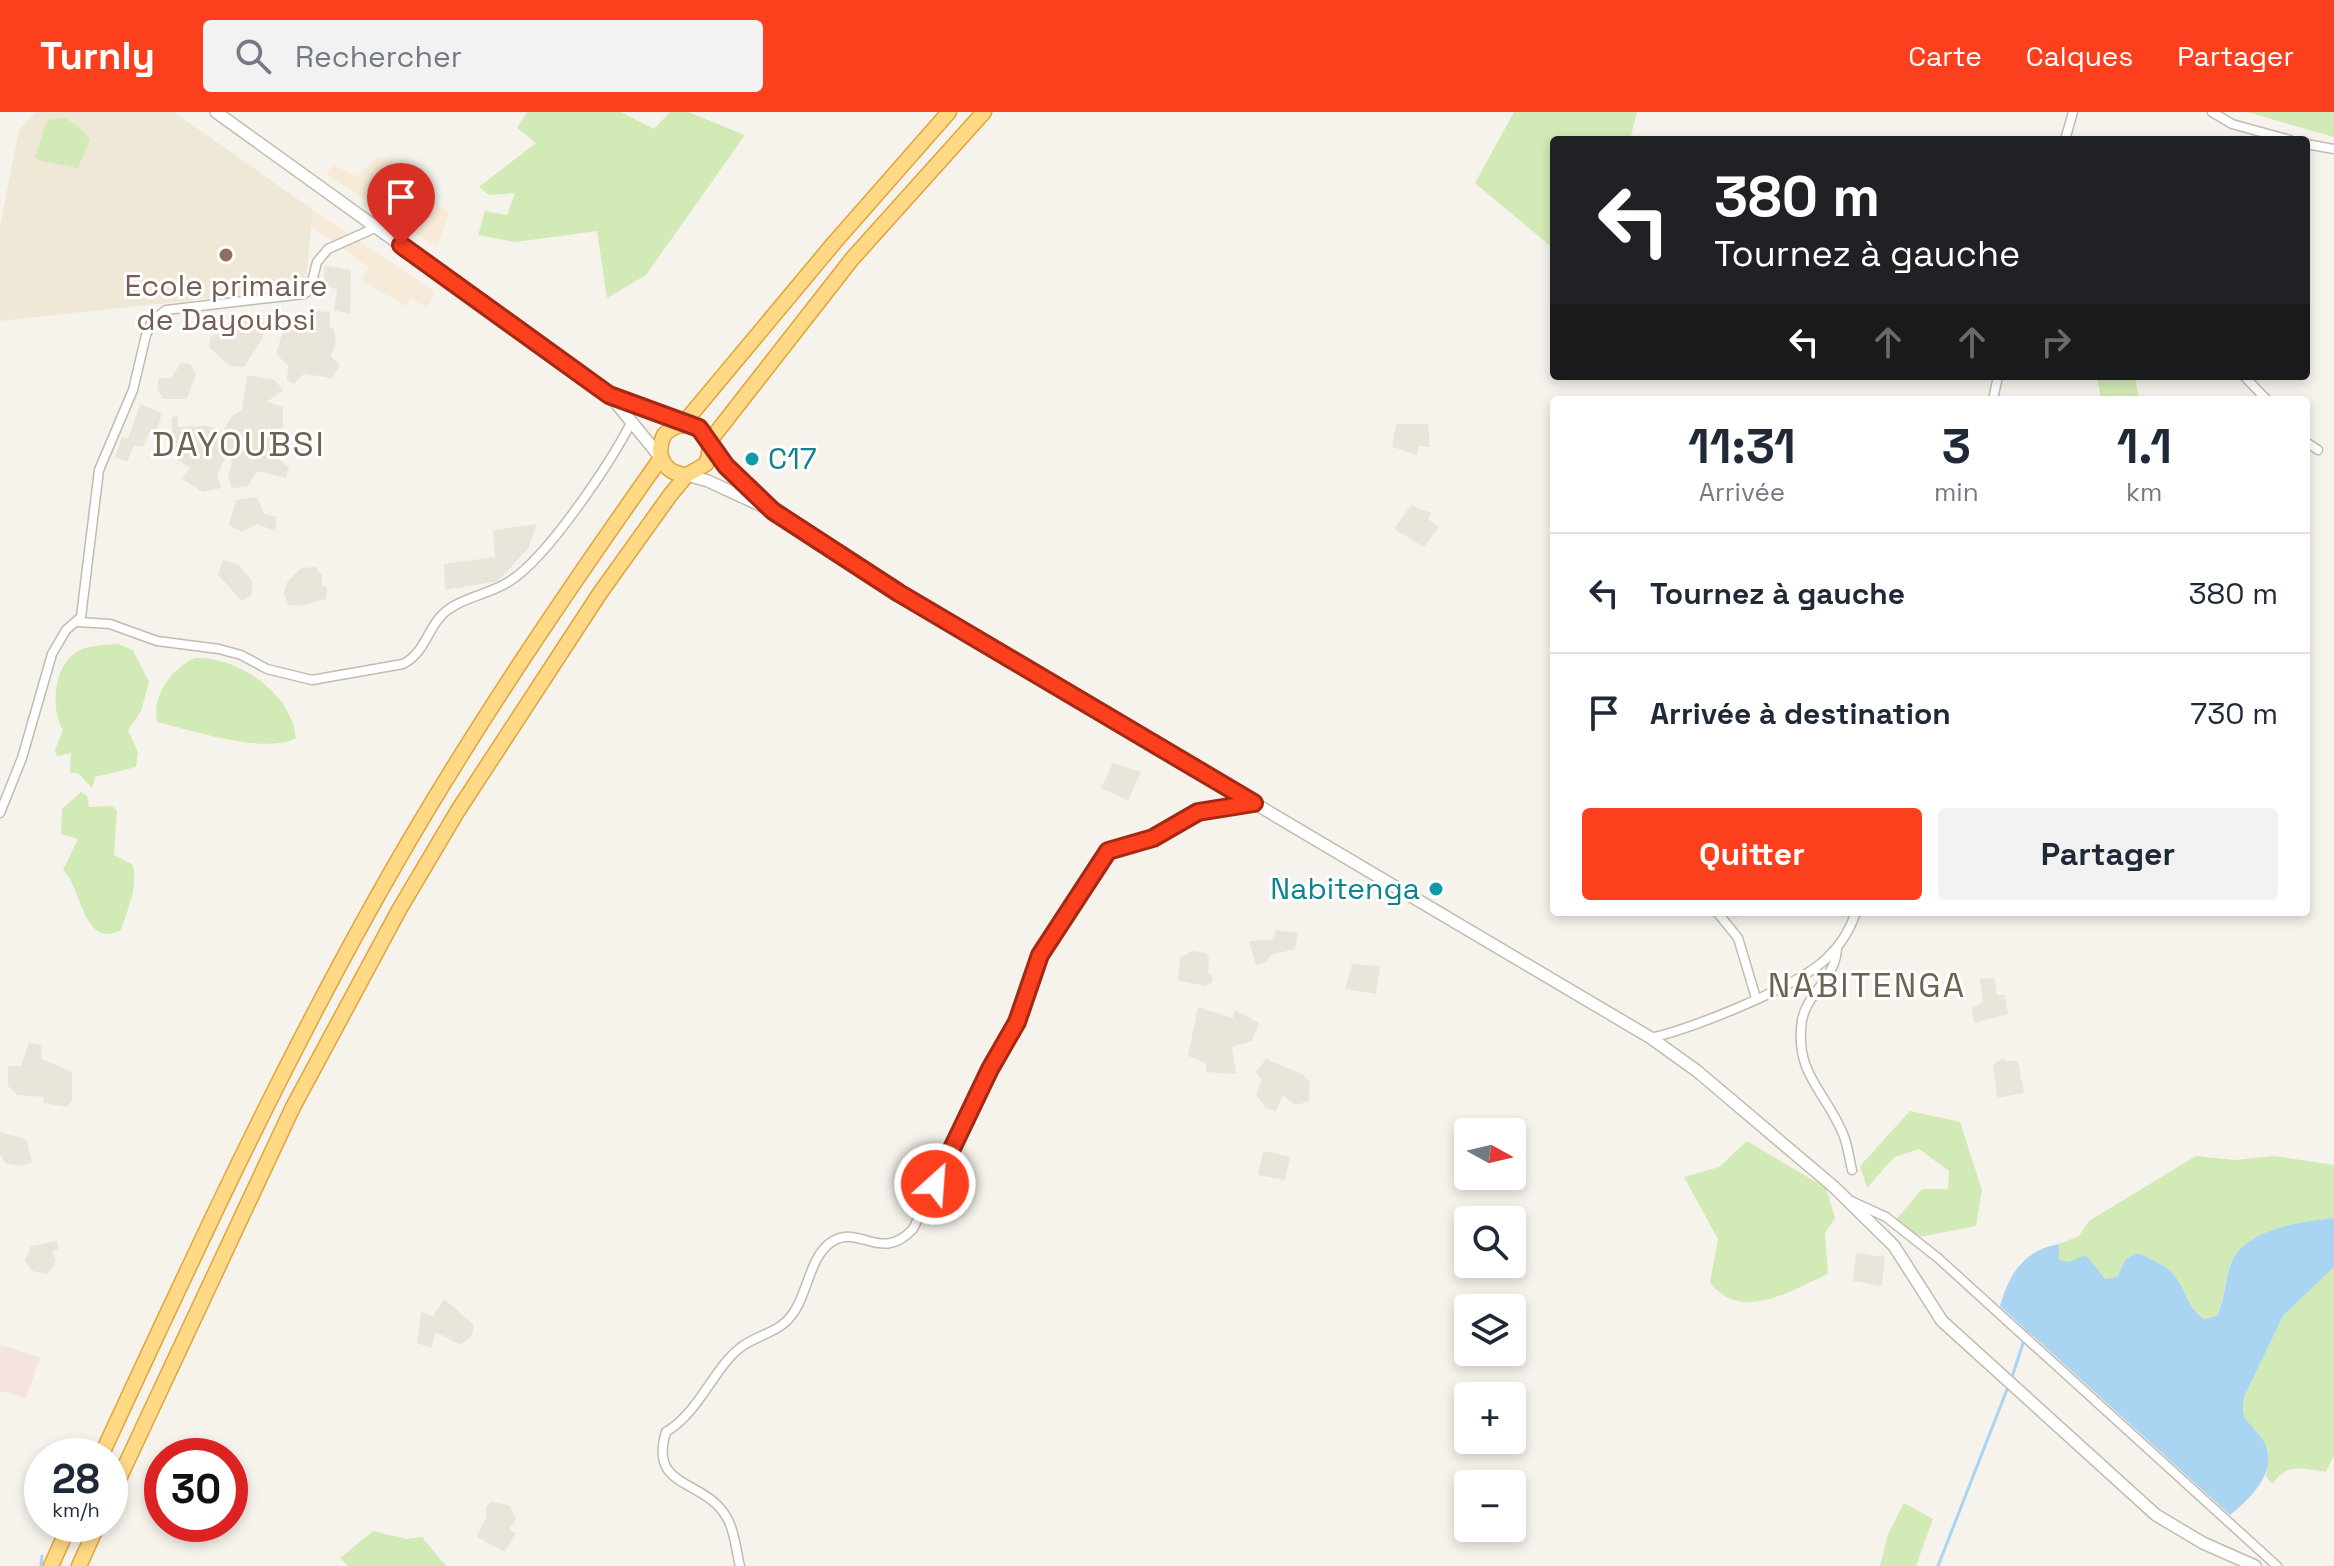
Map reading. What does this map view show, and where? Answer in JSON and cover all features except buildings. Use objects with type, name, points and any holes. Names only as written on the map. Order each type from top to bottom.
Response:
[{"type":"highway","points":[[110,1438],[295,1048],[394,868],[507,682],[661,458],[664,435],[683,424],[949,112]]},
{"type":"highway","points":[[128,1460],[293,1107],[399,910],[530,698],[600,593],[687,475],[706,464],[709,442],[852,259],[984,112]]},
{"type":"highway","points":[[683,424],[699,428],[709,442]]},
{"type":"highway","points":[[661,458],[671,471],[687,475]]},
{"type":"highway","points":[[51,1566],[62,1542]]},
{"type":"highway","points":[[79,1566],[90,1542]]},
{"type":"street","points":[[216,112],[609,395],[661,458]]},
{"type":"street","points":[[2066,136],[2073,112]]},
{"type":"street","points":[[2212,112],[2232,124],[2276,136]]},
{"type":"street","points":[[2310,145],[2334,149]]},
{"type":"street","points":[[78,622],[99,470],[133,390],[141,348],[152,321],[166,310],[304,294],[310,290],[317,262],[328,249],[377,227]]},
{"type":"street","points":[[2248,380],[2263,396]]},
{"type":"street","points":[[609,395],[683,424]]},
{"type":"street","points":[[0,813],[22,758],[52,654],[66,630],[78,622],[110,624],[168,643],[219,649],[267,669],[312,680],[403,664],[415,658],[445,611],[483,597],[514,579],[565,523],[617,451],[632,421]]},
{"type":"street","points":[[709,442],[726,466],[773,511]]},
{"type":"street","points":[[2310,445],[2318,450]]},
{"type":"street","points":[[687,475],[773,511],[899,593],[1651,1038],[1739,1105],[1846,1199],[1894,1246],[1942,1321],[2156,1515],[2203,1543],[2255,1566]]},
{"type":"street","points":[[740,1566],[728,1518],[712,1499],[672,1478],[664,1467],[666,1432],[703,1397],[741,1346],[790,1318],[824,1249],[834,1240],[850,1238],[889,1245],[903,1239],[913,1229],[990,1069],[1017,1022],[1040,955],[1108,851],[1153,838],[1198,812],[1254,803]]},
{"type":"street","points":[[1720,916],[1738,938],[1756,998]]},
{"type":"street","points":[[1651,1038],[1756,998],[1823,962],[1837,947],[1854,916]]},
{"type":"street","points":[[1837,947],[1836,963],[1803,1016],[1800,1048],[1817,1092],[1843,1133],[1852,1170]]},
{"type":"street","points":[[1846,1199],[1886,1217],[1938,1258],[2277,1566]]},
{"type":"shaded area","points":[[36,112],[174,112],[313,210],[305,288],[0,321],[0,226],[19,130]]},
{"type":"shaded area","points":[[389,157],[423,182],[418,190],[449,213],[437,247],[326,174],[334,165],[356,177],[376,158]]},
{"type":"shaded area","points":[[313,210],[435,292],[428,307],[411,299],[406,306],[361,280],[369,267],[312,227]]},
{"type":"shaded area","points":[[325,266],[351,270],[350,314],[334,310],[337,289],[323,285]]},
{"type":"shaded area","points":[[308,310],[330,312],[330,327],[334,329],[336,343],[331,356],[340,365],[332,378],[304,374],[294,384],[287,380],[288,366],[276,354],[284,327],[291,328],[296,316],[306,319]]},
{"type":"shaded area","points":[[247,312],[261,317],[266,327],[244,367],[230,366],[209,347],[210,337],[235,327]]},
{"type":"shaded area","points":[[181,363],[190,364],[196,374],[187,399],[163,399],[157,388],[159,378],[171,378]]},
{"type":"shaded area","points":[[247,375],[275,380],[283,390],[267,402],[283,407],[283,434],[270,434],[269,443],[283,452],[280,460],[289,467],[286,478],[257,471],[248,486],[232,488],[228,478],[232,461],[227,455],[217,475],[221,488],[203,492],[182,479],[190,468],[178,460],[172,450],[172,417],[178,416],[178,427],[207,426],[223,431],[232,416],[242,410]]},
{"type":"shaded area","points":[[140,404],[162,413],[156,433],[150,431],[143,447],[134,445],[127,462],[115,457],[122,437],[128,439]]},
{"type":"shaded area","points":[[1396,424],[1428,424],[1430,447],[1419,446],[1417,455],[1392,447]]},
{"type":"shaded area","points":[[257,497],[264,514],[277,517],[275,531],[257,524],[242,532],[229,525],[236,500]]},
{"type":"shaded area","points":[[1411,505],[1431,513],[1428,519],[1439,527],[1424,547],[1394,529]]},
{"type":"shaded area","points":[[537,524],[528,549],[498,581],[445,590],[444,564],[495,557],[493,530]]},
{"type":"shaded area","points":[[223,560],[239,565],[252,581],[252,595],[242,601],[218,575]]},
{"type":"shaded area","points":[[315,567],[322,575],[322,586],[327,588],[326,599],[301,606],[288,605],[284,593],[287,582],[301,568]]},
{"type":"shaded area","points":[[1113,763],[1141,772],[1128,801],[1101,788]]},
{"type":"shaded area","points":[[1276,930],[1298,933],[1295,949],[1270,955],[1267,962],[1256,965],[1249,941],[1272,940]]},
{"type":"shaded area","points":[[1192,951],[1206,953],[1209,957],[1208,973],[1212,975],[1212,982],[1205,986],[1178,980],[1180,958]]},
{"type":"shaded area","points":[[1352,964],[1380,966],[1376,994],[1345,989]]},
{"type":"shaded area","points":[[1994,978],[1997,995],[2005,995],[2008,1014],[1974,1023],[1972,1008],[1983,1002],[1980,979]]},
{"type":"shaded area","points":[[1198,1007],[1233,1018],[1235,1010],[1259,1023],[1252,1041],[1232,1047],[1236,1074],[1206,1072],[1206,1063],[1188,1056]]},
{"type":"shaded area","points":[[29,1043],[41,1045],[42,1059],[72,1072],[72,1101],[67,1107],[43,1103],[44,1097],[17,1095],[8,1086],[8,1066],[21,1066]]},
{"type":"shaded area","points":[[2003,1058],[2005,1061],[2018,1061],[2024,1093],[1997,1098],[1993,1065]]},
{"type":"shaded area","points":[[1266,1059],[1302,1074],[1310,1082],[1309,1102],[1294,1105],[1283,1095],[1276,1111],[1266,1108],[1256,1094],[1262,1080],[1256,1072]]},
{"type":"shaded area","points":[[0,1132],[27,1140],[32,1162],[20,1166],[7,1164],[0,1155]]},
{"type":"shaded area","points":[[1263,1151],[1290,1157],[1285,1180],[1258,1175]]},
{"type":"shaded area","points":[[57,1241],[58,1249],[52,1252],[56,1261],[48,1274],[32,1271],[25,1261],[31,1246]]},
{"type":"shaded area","points":[[1856,1253],[1885,1257],[1882,1286],[1853,1281]]},
{"type":"shaded area","points":[[444,1299],[474,1325],[472,1336],[460,1345],[436,1332],[431,1348],[417,1343],[421,1312],[433,1316]]},
{"type":"shaded area","points":[[0,1345],[40,1357],[26,1398],[0,1391]]},
{"type":"shaded area","points":[[491,1502],[509,1505],[516,1519],[509,1529],[516,1533],[505,1552],[477,1537],[486,1517],[486,1507]]},
{"type":"green space","points":[[527,112],[621,112],[654,129],[670,112],[688,112],[745,135],[646,275],[607,298],[597,231],[516,242],[478,235],[485,211],[507,215],[515,193],[489,195],[479,187],[536,143],[517,128]]},
{"type":"green space","points":[[1514,112],[1637,112],[1631,136],[1550,136],[1550,246],[1475,183]]},
{"type":"green space","points":[[2247,112],[2334,112],[2334,137]]},
{"type":"green space","points":[[65,118],[78,126],[90,140],[78,168],[35,157],[47,120]]},
{"type":"green space","points":[[2098,380],[2136,380],[2138,396],[2100,396]]},
{"type":"green space","points":[[118,644],[133,650],[149,682],[141,711],[128,730],[138,752],[136,767],[95,777],[92,788],[78,773],[70,773],[71,753],[57,756],[55,750],[63,730],[56,710],[56,687],[59,675],[71,656],[94,646]]},
{"type":"green space","points":[[195,658],[228,663],[260,680],[284,706],[296,738],[283,743],[248,743],[157,722],[157,702],[165,684],[178,669]]},
{"type":"green space","points":[[81,792],[87,796],[89,807],[112,806],[117,810],[114,855],[133,865],[133,889],[121,930],[108,934],[91,924],[63,870],[78,839],[61,834],[62,809]]},
{"type":"green space","points":[[1910,1111],[1960,1122],[1982,1190],[1976,1226],[1914,1238],[1895,1221],[1922,1189],[1948,1189],[1949,1171],[1919,1149],[1894,1157],[1867,1188],[1860,1166]]},
{"type":"green space","points":[[1747,1141],[1826,1188],[1835,1218],[1825,1233],[1828,1274],[1783,1295],[1751,1302],[1736,1301],[1722,1294],[1710,1282],[1718,1239],[1684,1177],[1719,1167]]},
{"type":"green space","points":[[2196,1156],[2235,1160],[2274,1156],[2334,1165],[2334,1218],[2292,1224],[2250,1241],[2232,1261],[2217,1316],[2204,1319],[2192,1307],[2171,1272],[2137,1253],[2125,1260],[2117,1277],[2105,1279],[2059,1260],[2059,1244],[2079,1236],[2089,1221]]},
{"type":"green space","points":[[2334,1267],[2334,1455],[2326,1472],[2289,1470],[2273,1484],[2266,1477],[2268,1452],[2258,1432],[2244,1421],[2241,1409],[2283,1316]]},
{"type":"green space","points":[[1904,1503],[1933,1519],[1916,1566],[1880,1566],[1888,1534]]},
{"type":"green space","points":[[373,1531],[407,1539],[422,1537],[446,1566],[348,1566],[340,1558]]},
{"type":"water","points":[[2334,1218],[2334,1267],[2283,1316],[2245,1395],[2243,1412],[2265,1444],[2267,1467],[2257,1488],[2230,1515],[2000,1306],[2008,1284],[2020,1265],[2036,1252],[2059,1244],[2059,1260],[2069,1262],[2086,1255],[2105,1279],[2117,1277],[2125,1260],[2137,1253],[2149,1258],[2176,1277],[2199,1315],[2204,1319],[2217,1316],[2232,1261],[2239,1250],[2262,1234],[2292,1224]]},
{"type":"waterway","points":[[2011,1380],[2027,1331]]},
{"type":"waterway","points":[[1938,1566],[2008,1387]]},
{"type":"waterway","points":[[41,1566],[42,1556]]},
{"type":"place","name":"Ecole primaire de Dayoubsi","points":[[226,255]]},
{"type":"place","name":"C17","points":[[752,459]]},
{"type":"place","name":"Nabitenga","points":[[1436,889]]},
{"type":"district","name":"DAYOUBSI","points":[[239,444]]},
{"type":"district","name":"NABITENGA","points":[[1867,985]]},
{"type":"route","points":[[401,245],[609,395],[648,412],[699,428],[726,466],[773,511],[899,593],[1254,803],[1230,804],[1198,812],[1153,838],[1108,851],[1040,955],[1017,1022],[990,1069],[935,1184]]}]
